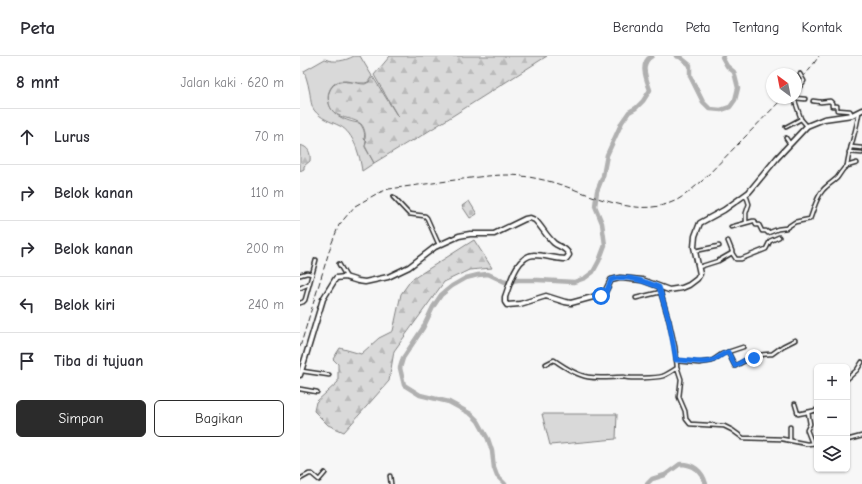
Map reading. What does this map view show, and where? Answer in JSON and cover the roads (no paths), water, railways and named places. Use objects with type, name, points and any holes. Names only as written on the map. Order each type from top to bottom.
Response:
[{"type":"main road","points":[[301,373],[326,293],[336,278],[341,276],[361,282],[388,277],[409,267],[426,253],[439,245],[463,234],[496,233],[521,220],[530,218],[537,222],[551,241],[568,252],[568,257],[566,259],[530,256],[523,259],[517,269],[505,299],[506,304],[510,306],[546,296],[568,303],[595,297],[604,294],[611,280],[618,278],[642,280],[669,290],[682,288],[689,285],[699,277],[700,274],[695,251],[695,236],[700,223],[746,195],[777,158],[807,126],[824,119],[852,115],[861,111]]},
{"type":"street","points":[[813,101],[830,101],[832,106],[837,106],[837,110],[850,111],[852,115]]},
{"type":"street","points":[[796,104],[801,119],[807,126]]},
{"type":"street","points":[[847,166],[847,158],[861,111]]},
{"type":"street","points":[[786,127],[801,119]]},
{"type":"street","points":[[786,138],[790,145]]},
{"type":"street","points":[[851,146],[862,148]]},
{"type":"street","points":[[850,152],[862,153]]},
{"type":"street","points":[[731,227],[746,222],[755,221],[756,225],[759,225],[762,231],[766,231],[768,233],[791,226],[795,222],[810,219],[822,190],[836,179],[841,173],[841,170],[847,166],[857,164]]},
{"type":"street","points":[[746,195],[749,204],[746,213],[746,222]]},
{"type":"street","points":[[393,197],[409,214],[425,216],[427,218],[439,245]]},
{"type":"street","points":[[728,241],[732,253],[736,259],[741,259],[766,249],[770,241],[779,237]]},
{"type":"street","points":[[695,251],[719,246]]},
{"type":"street","points":[[698,267],[718,261],[732,253]]},
{"type":"street","points":[[300,303],[305,300],[316,260]]},
{"type":"street","points":[[339,264],[346,277]]},
{"type":"street","points":[[300,275],[307,273],[312,274]]},
{"type":"street","points":[[300,288],[310,284]]},
{"type":"street","points":[[659,287],[669,321],[677,368],[681,379],[679,397],[685,411],[686,419],[689,423],[724,426],[743,438],[790,440],[812,443],[807,430],[810,424],[808,412]]},
{"type":"street","points":[[636,298],[661,292]]},
{"type":"street","points":[[728,352],[735,366],[743,361],[764,354],[773,354],[783,346],[795,340]]},
{"type":"street","points":[[676,360],[709,362],[715,360],[722,354],[743,348]]},
{"type":"street","points":[[546,364],[554,360],[578,374],[595,378],[624,377],[628,379],[656,377],[664,376],[677,368]]},
{"type":"street","points":[[850,376],[857,370],[862,362]]},
{"type":"street","points":[[301,373],[329,375]]},
{"type":"street","points":[[573,375],[578,374]]},
{"type":"street","points":[[300,389],[317,392]]},
{"type":"street","points":[[794,404],[798,414],[814,411]]},
{"type":"street","points":[[790,427],[790,440]]},
{"type":"street","points":[[850,439],[862,436]]},
{"type":"street","points":[[300,480],[309,474],[312,474],[319,480],[326,473]]},
{"type":"street","points":[[390,476],[391,484]]},
{"type":"waterway","points":[[505,484],[497,476],[488,439],[478,421],[471,414],[449,402],[420,395],[404,385],[400,368],[403,358],[423,328],[433,307],[441,295],[452,286],[466,278],[488,274],[505,282],[518,280],[574,282],[585,278],[593,272],[605,245],[602,223],[595,206],[597,191],[603,176],[607,155],[622,122],[629,112],[643,101],[650,90],[645,76],[645,67],[648,59],[652,56]]},
{"type":"waterway","points":[[676,56],[680,57],[690,65],[690,76],[703,102],[710,109],[721,110],[730,107],[735,100],[738,88],[734,72],[727,66],[722,57],[723,56]]},
{"type":"waterway","points":[[647,484],[652,479],[665,475],[680,464],[689,465],[696,469],[702,475],[706,484]]},
{"type":"railway","points":[[802,78],[819,56]]},
{"type":"railway","points":[[300,347],[331,245],[339,225],[355,206],[378,193],[389,189],[455,180],[512,175],[548,181],[628,206],[661,206],[677,200],[701,182],[777,104]]}]
